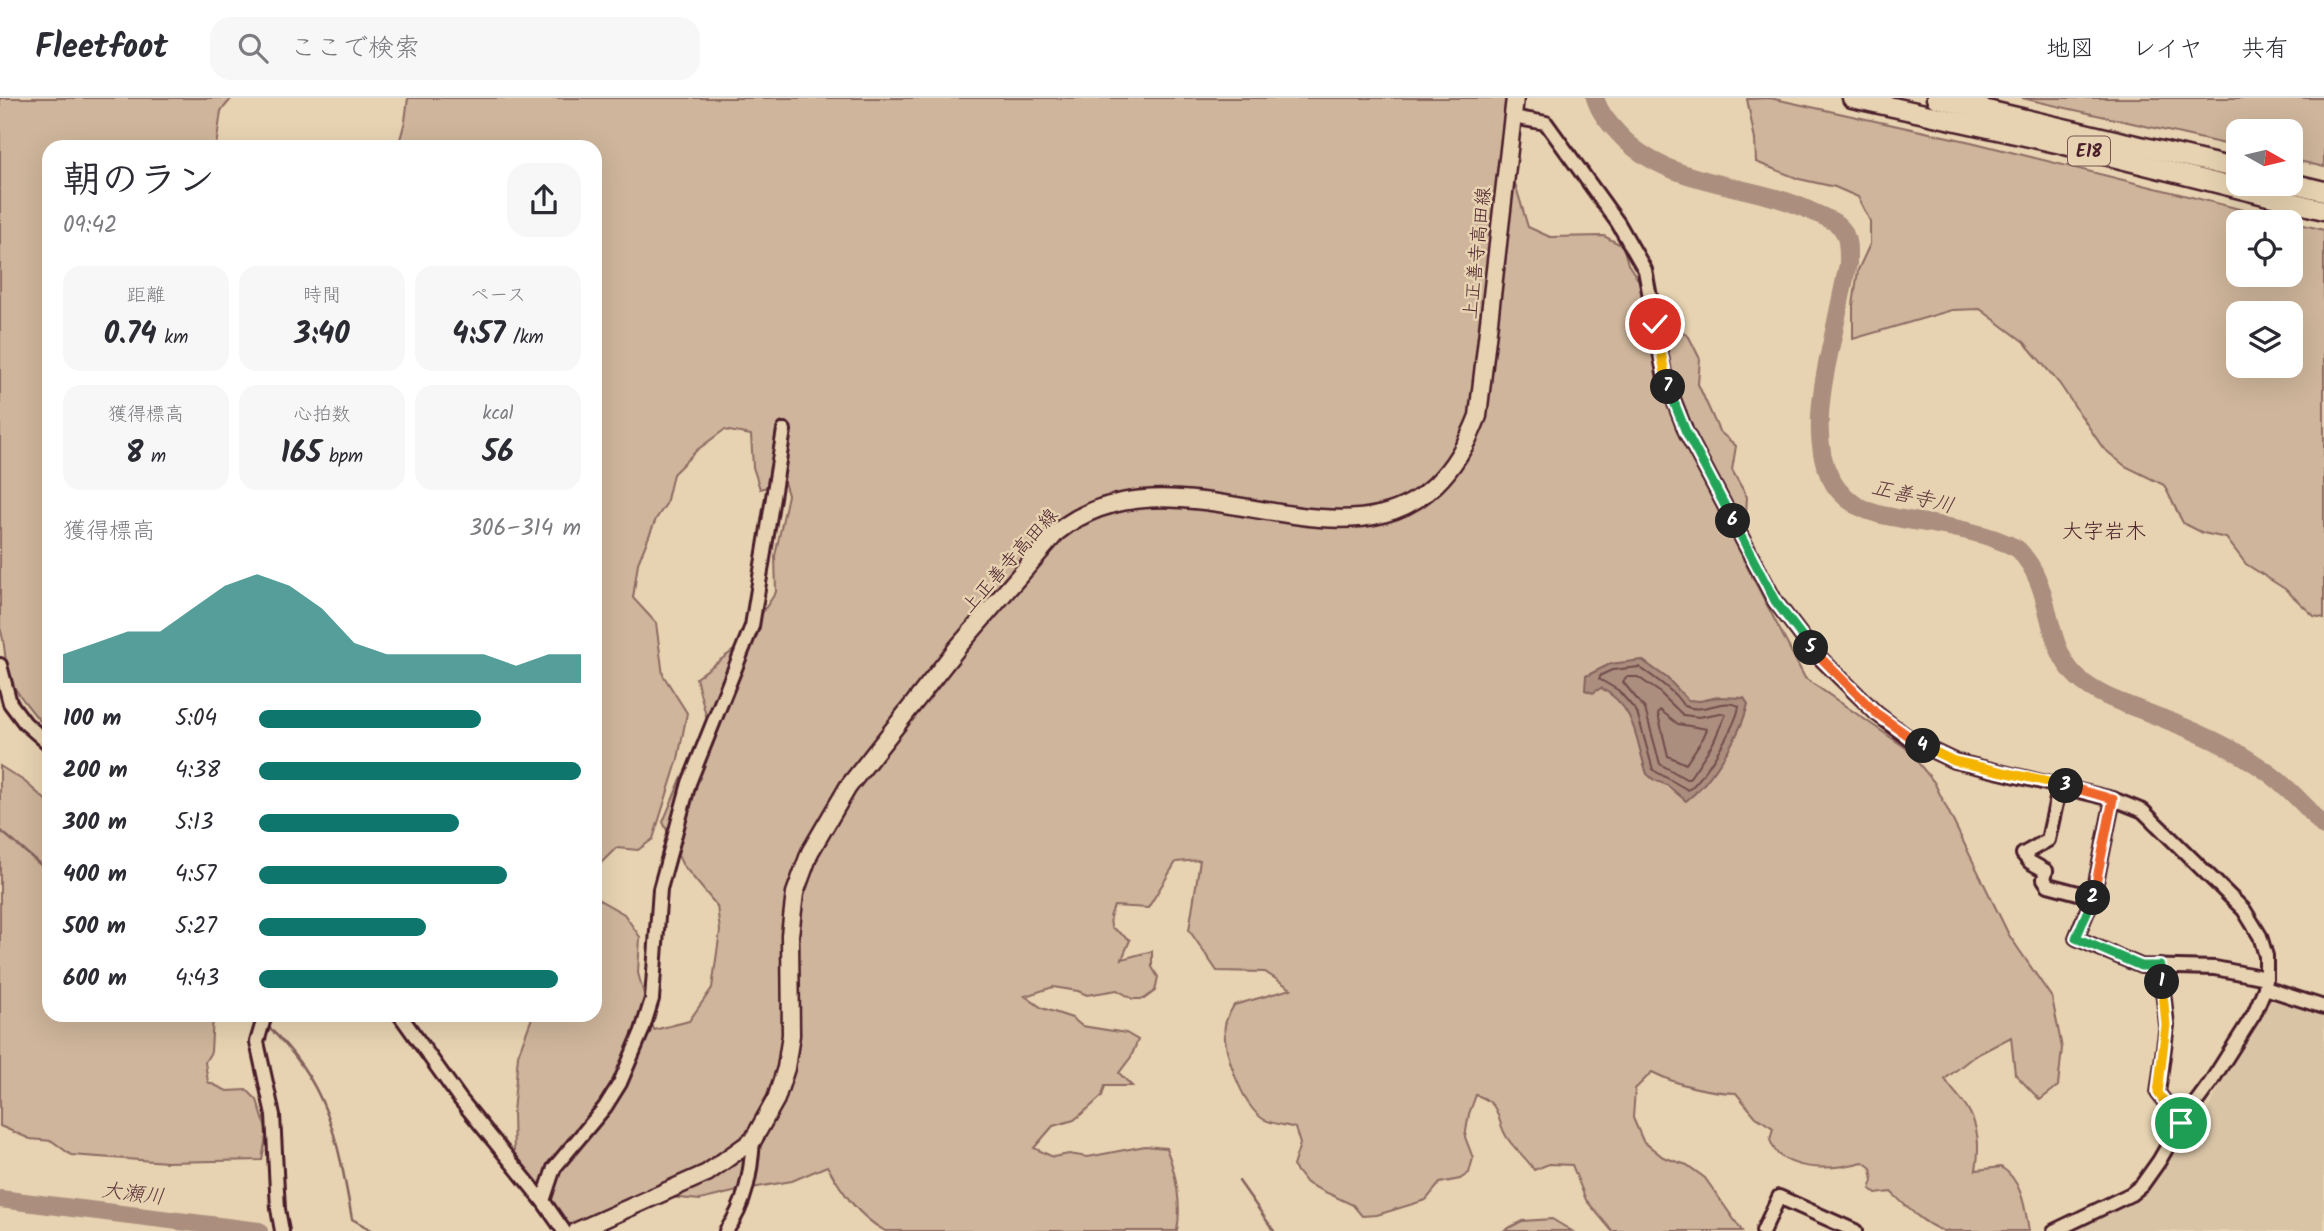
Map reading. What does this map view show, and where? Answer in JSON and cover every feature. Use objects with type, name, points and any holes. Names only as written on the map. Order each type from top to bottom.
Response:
[{"type":"highway","name":"E18","points":[[1852,98],[2061,144],[2324,210]]},
{"type":"highway","name":"E18","points":[[1936,98],[2226,166]]},
{"type":"highway","points":[[2303,186],[2324,191]]},
{"type":"main road","name":"上正善寺高田線","points":[[578,1231],[707,1173],[753,1140],[776,1099],[786,1068],[791,1035],[790,935],[795,893],[810,852],[848,787],[958,648],[1057,532],[1074,518],[1097,508],[1122,501],[1166,497],[1317,518],[1364,519],[1415,499],[1439,480],[1460,456],[1478,416],[1483,389],[1515,98]]},
{"type":"street","points":[[1514,117],[1546,123],[1618,223],[1645,270],[1665,378],[1686,432],[1775,601],[1814,651],[1876,713],[1914,742],[1954,761],[2113,799],[2143,811],[2244,910],[2260,936],[2266,956],[2265,983],[2254,1014],[2143,1185],[2132,1194],[2054,1231]]},
{"type":"street","points":[[543,1201],[554,1168],[605,1107],[620,1083],[642,1031],[652,999],[660,889],[689,783],[752,626],[784,430]]},
{"type":"street","points":[[0,665],[10,703],[25,723],[42,738]]},
{"type":"street","points":[[2060,785],[2048,840],[2023,854],[2046,872],[2048,885],[2093,897]]},
{"type":"street","points":[[2113,799],[2093,897],[2076,938],[2141,966],[2215,968],[2265,983],[2324,1007]]},
{"type":"street","points":[[2160,966],[2166,1025],[2158,1093],[2181,1123]]},
{"type":"street","points":[[263,1022],[257,1042],[272,1115],[282,1231]]},
{"type":"street","points":[[405,1022],[460,1099],[564,1231]]},
{"type":"street","points":[[726,1231],[740,1209],[751,1169],[753,1140]]},
{"type":"street","points":[[1763,1231],[1779,1197],[1855,1231]]},
{"type":"shaded area","points":[[0,98],[232,98],[221,111],[217,140],[42,140],[42,723],[11,682],[0,628]]},
{"type":"shaded area","points":[[408,98],[1514,98],[1511,170],[1528,227],[1550,237],[1604,236],[1623,246],[1628,264],[1637,278],[1677,327],[1689,337],[1700,359],[1698,384],[1719,431],[1736,446],[1732,470],[1747,497],[1743,559],[1805,678],[1906,748],[1934,782],[2009,935],[2052,998],[2062,1048],[2058,1086],[2040,1100],[2015,1074],[2011,1037],[1973,1057],[1945,1079],[1974,1121],[1978,1145],[1976,1170],[2001,1167],[2014,1179],[2021,1195],[2029,1231],[1943,1231],[1935,1228],[1891,1192],[1876,1194],[1870,1189],[1873,1181],[1871,1168],[1863,1162],[1820,1168],[1788,1160],[1778,1154],[1770,1140],[1773,1128],[1756,1117],[1736,1093],[1693,1087],[1652,1072],[1635,1089],[1633,1118],[1643,1141],[1663,1157],[1687,1165],[1705,1178],[1742,1231],[1612,1231],[1586,1200],[1572,1165],[1549,1164],[1534,1170],[1508,1139],[1495,1108],[1485,1098],[1476,1095],[1465,1137],[1473,1158],[1469,1173],[1460,1179],[1440,1183],[1426,1200],[1377,1215],[1362,1216],[1353,1205],[1306,1183],[1293,1166],[1300,1144],[1295,1128],[1263,1119],[1255,1112],[1241,1090],[1226,1048],[1225,1025],[1229,1015],[1234,1005],[1291,989],[1265,972],[1217,971],[1189,930],[1200,860],[1176,862],[1148,908],[1114,906],[1110,917],[1111,927],[1130,940],[1122,959],[1152,951],[1152,967],[1158,977],[1155,991],[1144,999],[1133,999],[1117,990],[1087,995],[1053,987],[1025,996],[1042,1008],[1072,1018],[1082,1026],[1126,1033],[1138,1040],[1131,1057],[1119,1073],[1132,1086],[1105,1086],[1102,1096],[1090,1107],[1074,1120],[1053,1126],[1034,1148],[1053,1157],[1069,1154],[1088,1157],[1145,1146],[1166,1148],[1177,1189],[1177,1231],[885,1231],[852,1203],[827,1166],[792,1181],[700,1200],[669,1197],[566,1225],[514,1153],[513,1113],[518,1055],[530,1022],[602,1022],[602,901],[624,914],[640,937],[638,973],[654,1030],[689,1021],[712,988],[720,931],[717,906],[682,864],[663,822],[681,779],[709,727],[696,678],[742,644],[776,592],[775,556],[788,495],[784,482],[760,489],[753,467],[751,435],[724,430],[697,450],[673,474],[666,504],[656,519],[638,563],[633,598],[656,623],[663,675],[687,713],[678,759],[653,839],[638,850],[616,848],[602,862],[602,140],[400,140]]},
{"type":"shaded area","points":[[1770,98],[1971,142],[2244,210],[2226,210],[2226,287],[2303,287],[2303,225],[2324,230],[2324,618],[2314,616],[2285,589],[2246,564],[2226,538],[2203,533],[2183,523],[2164,485],[2125,466],[2103,448],[2059,383],[2024,342],[1980,309],[1952,310],[1853,339],[1853,305],[1858,270],[1870,244],[1870,221],[1858,197],[1835,187],[1799,179],[1756,162],[1755,140],[1747,99]]},
{"type":"shaded area","points":[[2022,98],[2324,98],[2324,167],[2303,162],[2303,119],[2226,119],[2226,144]]},
{"type":"shaded area","points":[[0,766],[24,781],[42,797],[42,1022],[213,1022],[211,1052],[205,1062],[208,1082],[227,1091],[247,1090],[257,1100],[267,1131],[262,1160],[167,1162],[71,1155],[52,1141],[30,1139],[0,1126]]},
{"type":"shaded area","points":[[2270,1000],[2324,1013],[2324,1231],[2068,1231],[2077,1224],[2141,1194],[2207,1112],[2244,1038]]},
{"type":"shaded area","points":[[1552,1219],[1572,1231],[1503,1231],[1522,1221]]},
{"type":"water","points":[[1642,660],[1667,678],[1688,700],[1744,698],[1748,704],[1739,730],[1724,757],[1696,793],[1686,801],[1667,785],[1647,774],[1633,725],[1622,705],[1601,688],[1593,693],[1585,690],[1586,676],[1610,664]]},
{"type":"waterway","name":"正善寺川","points":[[1595,98],[1604,117],[1618,133],[1638,151],[1661,165],[1711,182],[1789,202],[1830,220],[1844,232],[1848,264],[1820,413],[1820,439],[1825,464],[1835,486],[1852,503],[1878,514],[1965,530],[2017,549],[2035,573],[2060,652],[2067,666],[2078,678],[2106,696],[2195,732],[2244,757],[2282,784],[2324,827]]},
{"type":"waterway","points":[[0,830],[42,866]]},
{"type":"waterway","points":[[266,1025],[287,1046],[317,1090],[335,1138],[352,1219],[373,1231]]},
{"type":"waterway","points":[[1239,1181],[1274,1231]]},
{"type":"waterway","name":"大瀬川","points":[[0,1199],[259,1231]]},
{"type":"district","name":"大字岩木","points":[[2104,531]]},
{"type":"route","points":[[1655,324],[1665,378],[1686,432],[1775,601],[1814,651],[1876,713],[1914,742],[1954,761],[2113,799],[2093,897],[2076,938],[2141,966],[2160,966],[2166,1025],[2158,1093],[2181,1123]]}]
